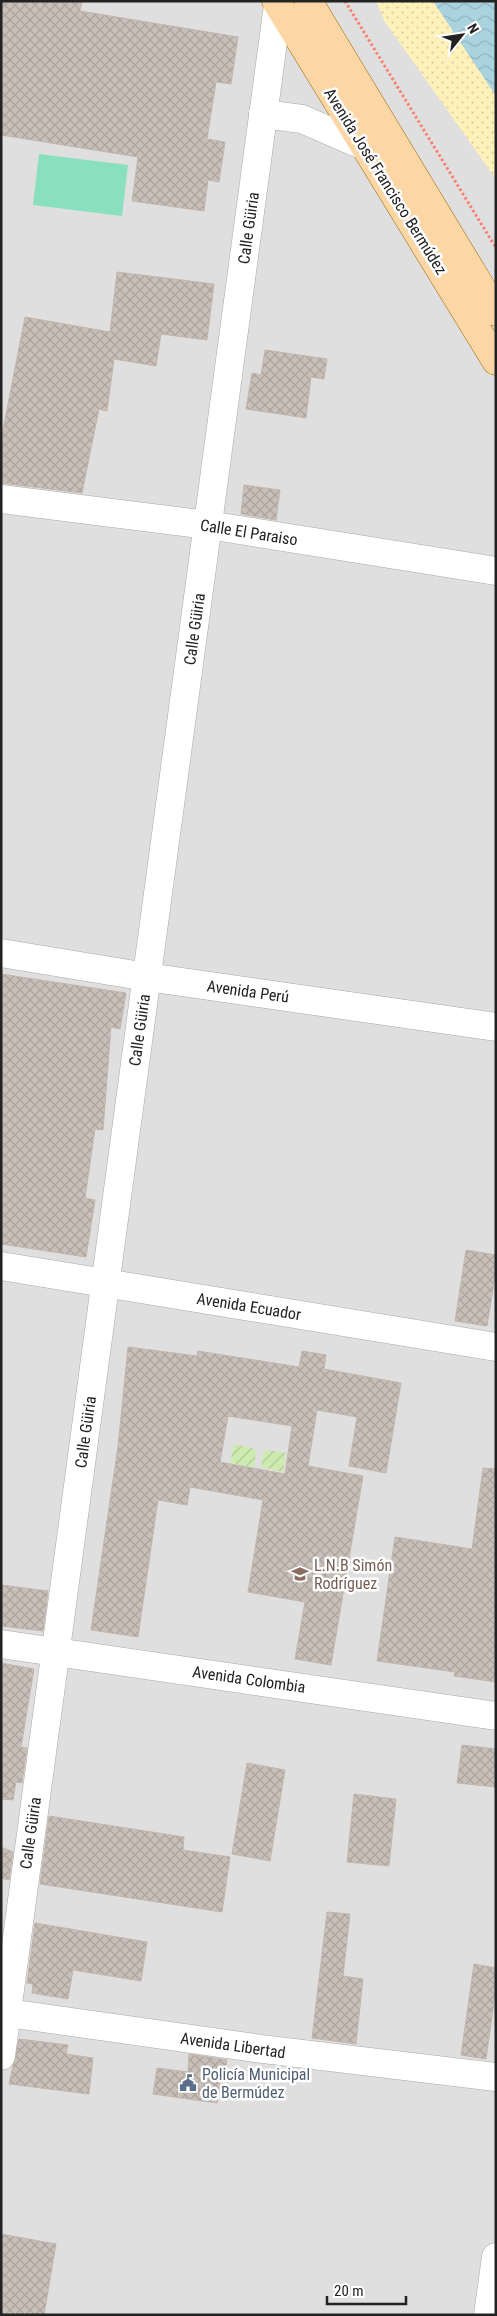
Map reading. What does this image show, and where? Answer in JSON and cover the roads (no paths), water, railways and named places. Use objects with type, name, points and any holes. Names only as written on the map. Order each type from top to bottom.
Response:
[{"type":"main road","name":"Avenida José Francisco Bermúdez","points":[[308,1],[496,312]]},
{"type":"main road","name":"Avenida José Francisco Bermúdez","points":[[277,3],[496,361]]},
{"type":"street","name":"Calle Güiria","points":[[1,2056],[4,2013],[147,977],[277,3]]},
{"type":"street","points":[[263,114],[302,119],[364,146]]},
{"type":"street","name":"Calle El Paraiso","points":[[1,500],[208,525],[496,571]]},
{"type":"street","name":"Avenida Perú","points":[[1,953],[147,977],[496,1027]]},
{"type":"street","name":"Avenida Ecuador","points":[[1,1266],[496,1347]]},
{"type":"street","name":"Avenida Colombia","points":[[1,1644],[496,1716]]},
{"type":"street","name":"Avenida Libertad","points":[[4,2013],[262,2049],[496,2077]]},
{"type":"street","points":[[488,2315],[496,2257]]},
{"type":"water","points":[[433,1],[496,1],[496,96],[494,93]]},
{"type":"place","name":"L.N.B Simón Rodríguez","points":[[300,1574]]},
{"type":"place","name":"Policía Municipal de Bermúdez","points":[[188,2083]]}]
